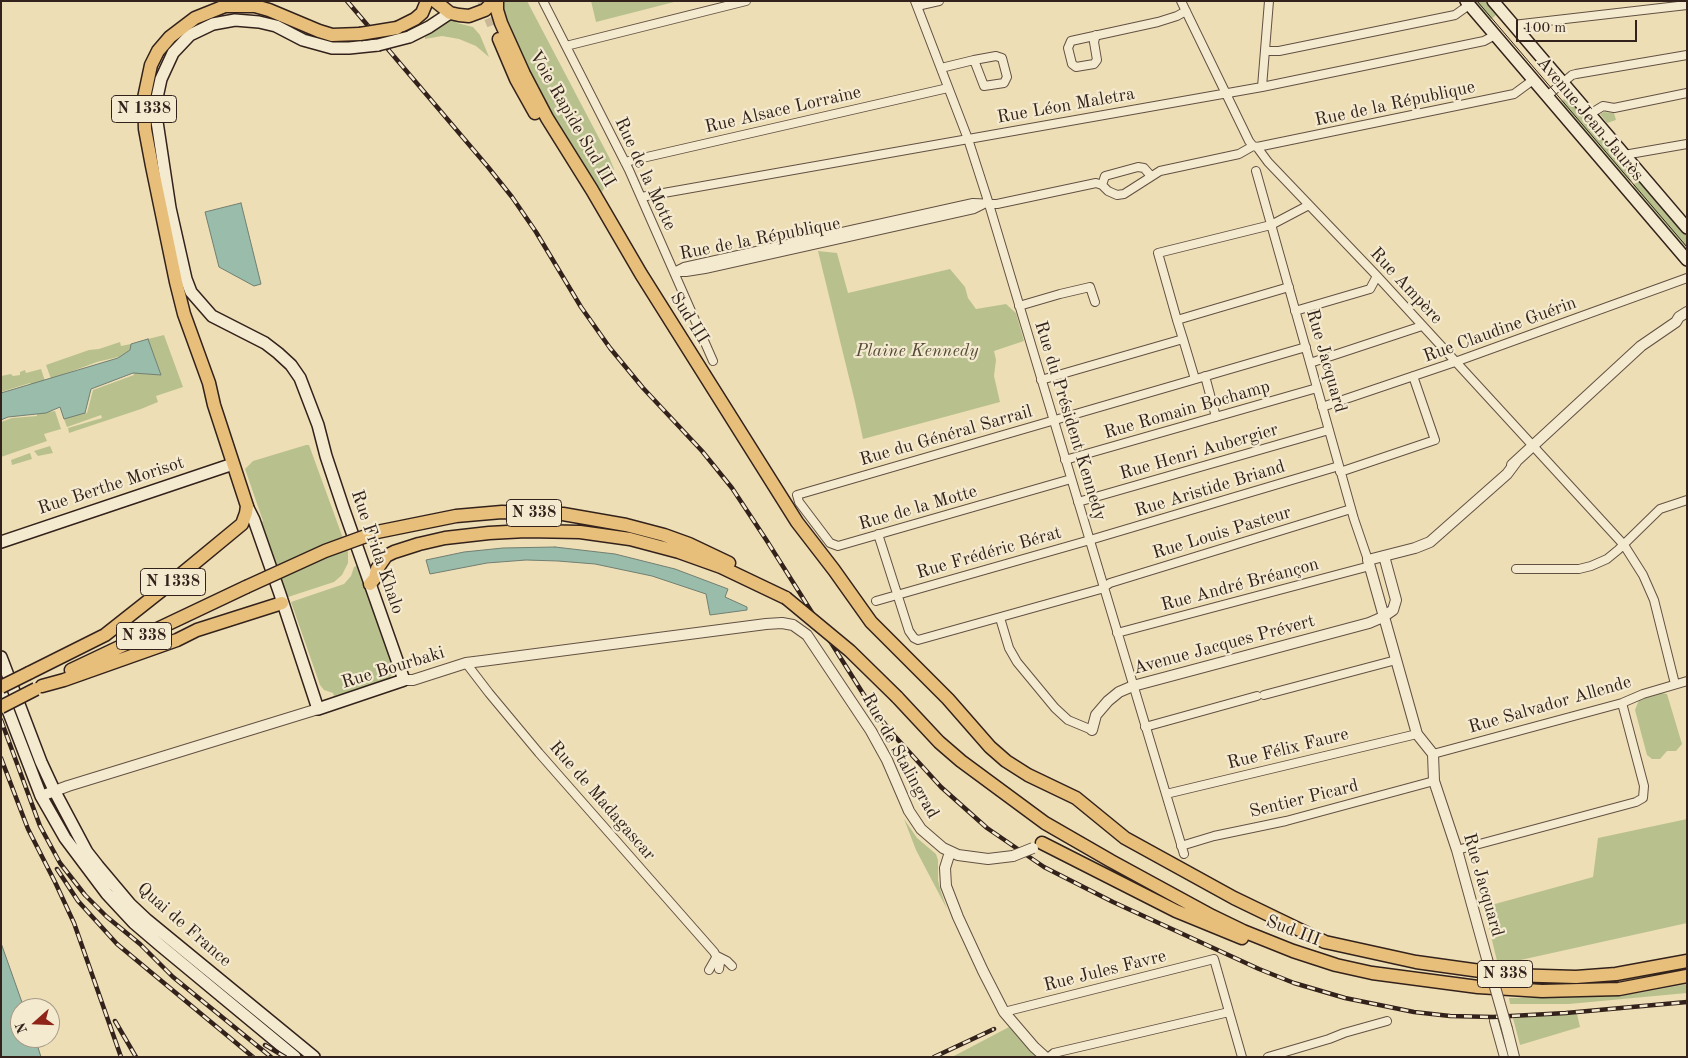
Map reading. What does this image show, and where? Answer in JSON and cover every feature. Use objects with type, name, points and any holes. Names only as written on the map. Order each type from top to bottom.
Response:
[{"type":"main road","name":"N 1338","points":[[1,687],[105,635],[242,524],[244,519],[247,506],[214,405],[209,383],[184,314],[161,212],[145,120],[144,98],[151,65],[164,44],[181,27],[195,18],[225,6],[255,6],[332,35],[360,34],[397,28],[415,19],[422,13],[427,1]]},
{"type":"main road","points":[[435,1],[450,13],[459,15],[477,14],[496,1]]},
{"type":"main road","name":"Voie Rapide Sud III","points":[[496,1],[501,24],[537,100],[612,224]]},
{"type":"main road","name":"Avenue Jean Jaurès","points":[[1493,1],[1686,226]]},
{"type":"main road","name":"Avenue Jean Jaurès","points":[[1467,3],[1687,260]]},
{"type":"main road","name":"Rue Frida Khalo","points":[[404,680],[334,480],[321,434],[300,378],[291,365],[278,353],[265,343],[212,316],[191,292],[180,259],[170,208],[157,129],[156,102],[165,67],[173,53],[190,35],[213,24],[235,20],[260,22],[276,26],[303,40],[332,48],[370,46],[409,37],[429,28],[450,13]]},
{"type":"main road","points":[[493,25],[516,79],[542,126],[603,222],[612,224]]},
{"type":"main road","name":"Sud III","points":[[612,224],[640,274],[797,522],[834,570],[870,622],[948,699],[990,747],[1006,762],[1076,798],[1125,838],[1234,898],[1325,942],[1416,962],[1509,975],[1576,977],[1616,974],[1687,961]]},
{"type":"main road","name":"Rue Berthe Morisot","points":[[1,542],[233,464]]},
{"type":"main road","points":[[247,506],[254,520],[318,709]]},
{"type":"main road","name":"N 338","points":[[39,687],[246,587],[326,551],[377,532],[456,516],[502,512],[563,514],[626,525],[689,544],[735,566],[786,598]]},
{"type":"main road","points":[[370,584],[375,578],[381,561],[394,552],[445,538],[489,532],[526,530],[580,532],[630,539],[679,552],[721,568],[786,598]]},
{"type":"main road","name":"Sud III","points":[[786,598],[850,651],[939,742],[961,761],[1045,823],[1212,916],[1293,951],[1336,965],[1372,973],[1478,986],[1542,991],[1619,989],[1687,976]]},
{"type":"main road","points":[[1,707],[39,687],[177,640],[198,630],[282,603]]},
{"type":"main road","name":"Quai de France","points":[[1,656],[41,762],[87,852],[130,904],[147,920],[314,1057]]},
{"type":"main road","name":"Rue Bourbaki","points":[[318,709],[404,680]]},
{"type":"main road","name":"Quai de France","points":[[1,692],[41,796],[64,838],[90,873],[134,923],[296,1057]]},
{"type":"main road","points":[[1037,845],[1205,924],[1261,945],[1293,951]]},
{"type":"street","points":[[566,46],[746,1]]},
{"type":"street","points":[[916,4],[938,1]]},
{"type":"street","points":[[1182,1],[1248,140],[1255,147]]},
{"type":"street","points":[[1262,87],[1269,1]]},
{"type":"street","name":"Rue de la Motte","points":[[542,2],[625,162],[713,361]]},
{"type":"street","points":[[1265,52],[1279,51],[1455,15],[1467,3]]},
{"type":"street","name":"Rue du Président Kennedy","points":[[916,4],[968,139],[985,204],[1042,380],[1182,850]]},
{"type":"street","points":[[1513,25],[1687,5]]},
{"type":"street","points":[[1096,35],[1094,42],[1097,60],[1094,64],[1076,67],[1072,64],[1068,48],[1071,41],[1096,35],[1158,22],[1186,12]]},
{"type":"street","name":"Rue Léon Maletra","points":[[641,197],[1225,92],[1262,87],[1484,41],[1495,35]]},
{"type":"street","points":[[1547,96],[1572,75],[1687,55]]},
{"type":"street","points":[[941,68],[974,60],[996,56],[1002,58],[1008,77],[1004,83],[984,86],[974,60]]},
{"type":"street","name":"Rue de la République","points":[[674,272],[684,267],[811,242],[973,203],[997,204],[1096,183],[1114,194],[1124,194],[1160,171],[1238,154],[1255,147],[1514,94],[1533,80]]},
{"type":"street","name":"Rue Alsace Lorraine","points":[[625,162],[948,88]]},
{"type":"street","points":[[1590,114],[1603,106],[1614,108],[1687,92]]},
{"type":"street","points":[[1624,155],[1687,144]]},
{"type":"street","name":"Rue Ampère","points":[[1255,147],[1377,276],[1624,545],[1643,575],[1654,600],[1675,684]]},
{"type":"street","points":[[1102,185],[1105,176],[1138,167],[1144,168],[1150,176]]},
{"type":"street","name":"Rue Jacquard","points":[[1256,171],[1351,510],[1369,563]]},
{"type":"street","points":[[1195,379],[1158,253],[1271,225],[1309,205]]},
{"type":"street","points":[[1295,311],[1370,289],[1377,276]]},
{"type":"street","name":"Rue Claudine Guérin","points":[[1322,407],[1455,362],[1687,278]]},
{"type":"street","points":[[1019,306],[1060,294],[1090,288],[1095,302]]},
{"type":"street","points":[[1177,320],[1289,288]]},
{"type":"street","points":[[1433,754],[1417,734],[1369,563],[1384,556],[1430,542],[1470,500],[1493,479],[1516,462],[1641,346],[1676,322],[1679,317],[1687,312]]},
{"type":"street","points":[[1676,322],[1687,320]]},
{"type":"street","points":[[1310,363],[1422,326]]},
{"type":"street","points":[[1042,380],[1183,339]]},
{"type":"street","name":"Rue du Général Sarrail","points":[[797,495],[1306,347]]},
{"type":"street","points":[[1205,376],[1216,417]]},
{"type":"street","name":"Rue Aristide Briand","points":[[1090,540],[1435,440],[1413,376]]},
{"type":"street","name":"Rue Romain Bochamp","points":[[1066,460],[1317,388]]},
{"type":"street","name":"Rue Henri Aubergier","points":[[1078,502],[1329,430]]},
{"type":"street","name":"Rue de la Motte","points":[[797,495],[799,502],[830,543],[838,546],[1071,479]]},
{"type":"street","points":[[1516,568],[1579,569],[1591,566],[1606,559],[1624,545],[1660,509],[1687,500]]},
{"type":"street","name":"Rue Louis Pasteur","points":[[897,594],[909,631],[918,640],[1104,588],[1110,583],[1351,510]]},
{"type":"street","name":"Rue Frédéric Bérat","points":[[878,534],[897,594]]},
{"type":"street","name":"Rue Frédéric Bérat","points":[[876,601],[1090,540]]},
{"type":"street","points":[[1384,556],[1396,600],[1393,610],[1384,617]]},
{"type":"street","name":"Rue André Bréançon","points":[[1118,633],[1369,563]]},
{"type":"street","name":"Avenue Jacques Prévert","points":[[1092,730],[1096,715],[1108,701],[1119,692],[1133,686],[1369,623],[1384,617]]},
{"type":"street","points":[[1000,618],[1009,648],[1017,662],[1055,708],[1068,720],[1092,730]]},
{"type":"street","name":"Rue de Stalingrad","points":[[766,624],[782,623],[793,626],[807,635],[871,732],[887,760],[914,819],[928,835],[950,852]]},
{"type":"street","name":"Rue Bourbaki","points":[[404,680],[428,676],[466,663],[766,624]]},
{"type":"street","points":[[1146,727],[1396,660]]},
{"type":"street","name":"Rue de Madagascar","points":[[466,663],[539,753],[717,956],[727,960],[732,966]]},
{"type":"street","name":"Rue Salvador Allende","points":[[1433,754],[1622,703],[1643,694],[1687,681]]},
{"type":"street","points":[[1456,850],[1627,805],[1643,798],[1644,786],[1622,703]]},
{"type":"street","name":"Rue Bourbaki","points":[[41,796],[54,790],[318,709]]},
{"type":"street","name":"Rue Félix Faure","points":[[1166,794],[1417,734]]},
{"type":"street","name":"Rue Jacquard","points":[[1433,754],[1434,781],[1456,850],[1514,1057]]},
{"type":"street","name":"Sentier Picard","points":[[1182,850],[1214,836],[1286,821],[1434,781]]},
{"type":"street","points":[[1037,845],[1013,856],[988,859],[966,857],[950,852],[945,868],[949,894],[983,971],[1004,1012],[1045,1057]]},
{"type":"street","points":[[717,956],[720,963],[719,969]]},
{"type":"street","points":[[709,970],[717,956]]},
{"type":"street","name":"Rue Jules Favre","points":[[1004,1012],[1214,959],[1229,1012]]},
{"type":"street","points":[[1049,1057],[1054,1053],[1229,1012],[1242,1057]]},
{"type":"street","points":[[1268,1057],[1387,1021]]},
{"type":"street","points":[[1494,1021],[1504,1057]]},
{"type":"green space","points":[[504,1],[527,1],[610,159],[614,169],[602,192],[541,95],[504,16]]},
{"type":"green space","points":[[591,1],[678,1],[596,22]]},
{"type":"green space","points":[[1473,1],[1485,1],[1496,15],[1489,21]]},
{"type":"green space","points":[[448,21],[456,21],[457,23],[473,27],[480,35],[489,57],[476,46],[459,39],[442,36],[425,39],[425,37]]},
{"type":"green space","points":[[1570,94],[1638,175],[1625,186],[1557,105]]},
{"type":"green space","points":[[1604,112],[1614,113],[1616,120],[1607,123],[1600,114]]},
{"type":"green space","points":[[1641,178],[1687,231],[1687,256],[1629,189]]},
{"type":"green space","name":"Plaine Kennedy","points":[[818,251],[837,253],[848,293],[950,269],[965,287],[968,298],[976,309],[1006,304],[1016,313],[1024,341],[994,351],[996,360],[994,376],[1000,402],[863,439]]},
{"type":"green space","points":[[164,335],[183,387],[156,396],[158,402],[141,409],[69,433],[68,428],[102,418],[101,415],[67,427],[64,419],[82,412],[87,413],[93,390],[134,375],[133,373],[161,375],[148,339]]},
{"type":"green space","points":[[120,342],[121,346],[131,344],[130,350],[118,358],[97,362],[51,379],[46,365],[89,350],[99,349]]},
{"type":"green space","points":[[41,369],[45,381],[31,385],[30,383],[1,392],[1,376],[20,375],[20,372],[25,370],[26,373]]},
{"type":"green space","points":[[55,411],[61,429],[44,434],[47,441],[1,457],[1,422],[12,418],[37,416],[37,414]]},
{"type":"green space","points":[[309,445],[348,552],[348,563],[342,575],[334,582],[285,598],[259,523],[263,521],[245,469],[253,461]]},
{"type":"green space","points":[[50,446],[53,453],[38,456],[34,451]]},
{"type":"green space","points":[[30,453],[32,459],[12,465],[11,460]]},
{"type":"green space","points":[[359,565],[395,669],[388,679],[334,696],[333,693],[324,690],[320,685],[291,602],[344,584],[351,576],[354,567]]},
{"type":"green space","points":[[1661,693],[1667,694],[1682,744],[1676,751],[1667,751],[1660,759],[1652,759],[1647,755],[1635,710],[1639,700]]},
{"type":"green space","points":[[904,819],[917,838],[936,854],[938,860],[938,880],[947,909],[916,850]]},
{"type":"green space","points":[[1687,819],[1687,923],[1498,965],[1484,907],[1593,877],[1598,838]]},
{"type":"green space","points":[[1687,984],[1687,993],[1569,1004],[1510,1004],[1509,998],[1608,996],[1638,993]]},
{"type":"green space","points":[[1577,1014],[1580,1027],[1520,1045],[1513,1018]]},
{"type":"green space","points":[[1009,1027],[1038,1057],[952,1057]]},
{"type":"shaded area","points":[[241,203],[261,284],[254,286],[219,267],[205,212]]},
{"type":"shaded area","points":[[148,339],[161,375],[133,373],[91,389],[85,413],[64,419],[60,407],[46,413],[8,417],[1,420],[1,393],[118,358],[130,350],[131,344]]},
{"type":"shaded area","points":[[555,547],[615,554],[675,569],[728,589],[725,597],[747,607],[747,610],[710,615],[706,594],[652,576],[595,564],[526,560],[487,563],[430,574],[426,560],[464,552],[503,548]]},
{"type":"shaded area","points":[[1,943],[20,998],[10,998],[10,1048],[38,1048],[41,1057],[1,1057]]},
{"type":"tunnel","points":[[483,1],[493,25]]},
{"type":"tram line","points":[[1477,1],[1687,247]]},
{"type":"railway","points":[[347,1],[512,197],[536,232],[581,307],[610,348],[643,388],[702,451],[732,488],[869,703],[891,732],[941,787],[987,828],[1044,867],[1113,902],[1259,969],[1294,983],[1345,998],[1414,1012],[1450,1016],[1493,1017],[1566,1013],[1687,1002]]},
{"type":"railway","points":[[1,720],[40,826],[60,863],[85,895],[107,917],[140,944],[173,977],[271,1057]]},
{"type":"railway","points":[[1,758],[28,829],[74,923],[121,1057]]},
{"type":"railway","points":[[57,869],[78,901],[117,944],[253,1057]]},
{"type":"railway","points":[[115,1021],[136,1057]]},
{"type":"railway","points":[[934,1057],[994,1029]]},
{"type":"railway","points":[[265,1045],[285,1057]]}]
